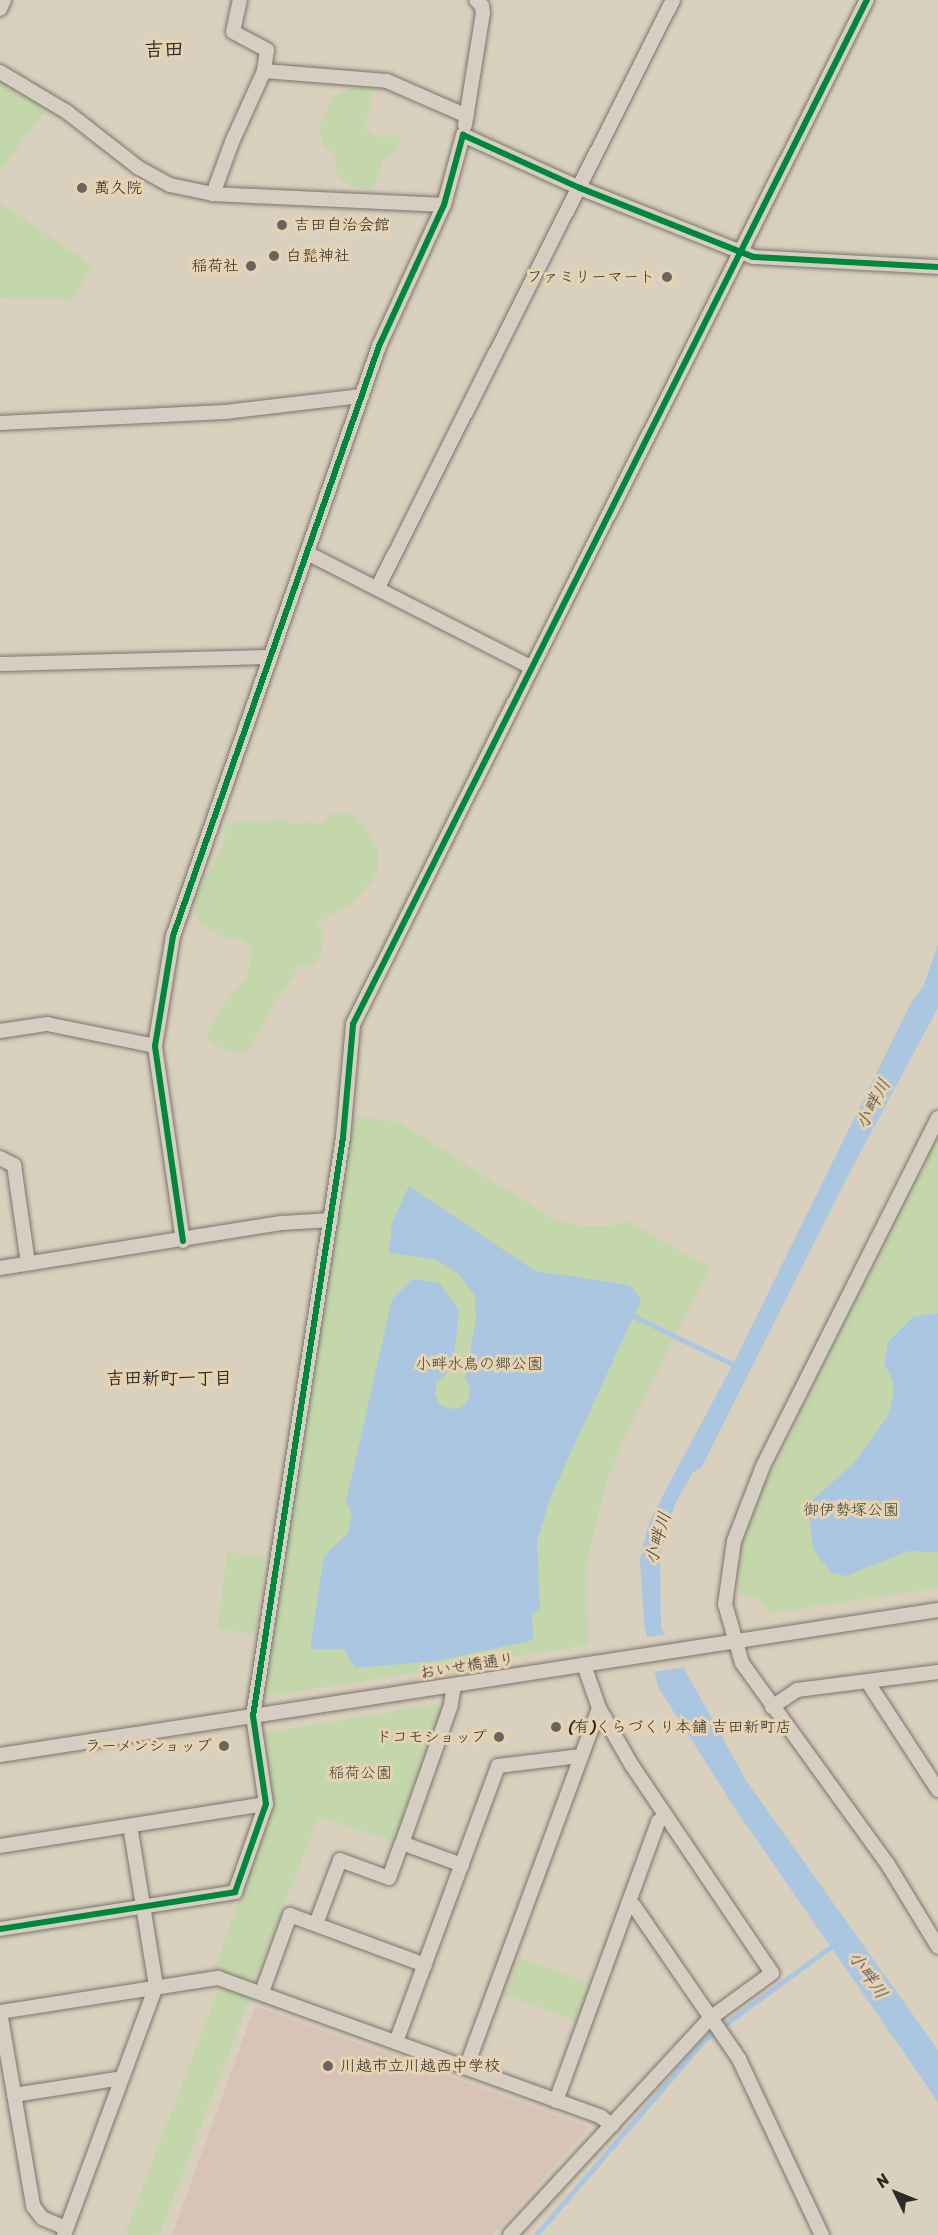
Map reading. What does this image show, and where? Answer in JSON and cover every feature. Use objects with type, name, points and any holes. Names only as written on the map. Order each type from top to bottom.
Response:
[{"type":"street","points":[[0,9],[4,0]]},
{"type":"street","points":[[213,194],[231,142],[264,71],[267,50],[233,32],[240,0]]},
{"type":"street","points":[[183,1241],[156,1046],[173,936],[183,898],[223,799],[269,657],[379,346],[444,205],[467,116],[483,13],[482,6],[476,0]]},
{"type":"street","points":[[378,587],[673,0]]},
{"type":"street","points":[[0,1929],[235,1892],[266,1804],[253,1716],[331,1220],[354,1024],[867,0]]},
{"type":"street","points":[[264,71],[382,80],[467,116]]},
{"type":"street","points":[[0,72],[67,112],[139,168],[170,185],[213,194],[444,205]]},
{"type":"street","points":[[463,135],[580,188],[753,257],[938,267]]},
{"type":"street","points":[[0,423],[225,412],[362,396]]},
{"type":"street","points":[[307,553],[378,587],[531,667]]},
{"type":"street","points":[[0,664],[269,657]]},
{"type":"street","points":[[0,1031],[47,1024],[156,1046]]},
{"type":"street","points":[[938,1118],[748,1502],[734,1541],[725,1604],[733,1641],[742,1663],[886,1863],[938,1947]]},
{"type":"street","points":[[0,1158],[14,1165],[28,1263]]},
{"type":"street","points":[[0,1268],[183,1241],[282,1223],[331,1220]]},
{"type":"street","name":"おいせ橋通り","points":[[0,1755],[938,1610]]},
{"type":"street","points":[[510,2235],[709,2019],[772,1973],[665,1815],[599,1708],[584,1665]]},
{"type":"street","points":[[772,1707],[797,1690],[938,1672]]},
{"type":"street","points":[[867,1681],[938,1790]]},
{"type":"street","points":[[316,1924],[340,1860],[389,1878],[451,1706],[454,1685]]},
{"type":"street","points":[[466,2068],[599,1708]]},
{"type":"street","points":[[396,2042],[498,1766],[581,1756]]},
{"type":"street","points":[[0,1846],[266,1804]]},
{"type":"street","points":[[556,2101],[658,1822],[665,1815]]},
{"type":"street","points":[[130,1826],[156,1986],[65,2232],[42,2218],[33,2206],[0,2012],[156,1986],[208,1977],[262,1992],[556,2101],[612,2125]]},
{"type":"street","points":[[402,1843],[462,1865]]},
{"type":"street","points":[[628,1904],[634,1906],[752,2083],[822,2235]]},
{"type":"street","points":[[262,1992],[290,1915],[425,1965]]},
{"type":"street","points":[[14,2095],[122,2078]]},
{"type":"shaded area","name":"川越市立川越西中学校","points":[[255,2006],[589,2127],[493,2235],[172,2235]]},
{"type":"green space","points":[[0,80],[47,108],[0,171]]},
{"type":"green space","points":[[358,85],[374,88],[364,129],[377,137],[396,136],[401,140],[396,152],[383,160],[374,188],[365,190],[342,182],[336,172],[335,155],[322,143],[319,127],[333,96]]},
{"type":"green space","points":[[0,202],[92,266],[71,303],[53,297],[0,298]]},
{"type":"green space","points":[[332,813],[354,814],[363,825],[377,850],[379,866],[373,880],[350,905],[317,923],[324,938],[320,957],[312,965],[301,965],[275,1002],[251,1046],[243,1054],[210,1043],[207,1032],[232,992],[246,979],[252,951],[238,937],[229,940],[199,924],[192,903],[223,846],[226,824],[260,820],[270,823],[281,818],[296,825],[311,821],[320,825]]},
{"type":"green space","name":"小畔水鳥の郷公園","points":[[360,1116],[399,1122],[555,1220],[580,1226],[612,1226],[626,1221],[710,1267],[624,1438],[606,1483],[587,1560],[588,1645],[269,1696],[263,1691],[351,1124]]},
{"type":"green space","name":"御伊勢塚公園","points":[[938,1132],[938,1588],[771,1613],[756,1597],[739,1595],[742,1545],[763,1484],[778,1461],[851,1306],[881,1256],[899,1209],[921,1173]]},
{"type":"green space","points":[[227,1552],[265,1557],[255,1634],[217,1629]]},
{"type":"green space","name":"稲荷公園","points":[[439,1704],[440,1712],[395,1842],[319,1817],[253,1982],[214,1969],[274,1804],[263,1743],[269,1732]]},
{"type":"green space","points":[[520,1957],[590,1984],[576,2021],[506,1994]]},
{"type":"green space","points":[[220,1985],[251,1997],[159,2235],[125,2233]]},
{"type":"water","name":"小畔川","points":[[938,944],[938,1008],[852,1168],[701,1468],[693,1472],[675,1504],[660,1555],[661,1627],[747,1782],[938,2050],[938,2102],[736,1810],[658,1687],[644,1623],[640,1560],[649,1523],[734,1362],[913,999],[923,987]]},
{"type":"water","points":[[409,1186],[535,1271],[630,1285],[641,1300],[551,1496],[537,1541],[540,1609],[532,1615],[533,1640],[438,1661],[355,1668],[344,1649],[310,1649],[324,1556],[348,1533],[352,1514],[346,1502],[392,1299],[412,1279],[439,1283],[459,1310],[454,1358],[450,1370],[436,1383],[435,1395],[440,1405],[452,1409],[461,1408],[469,1399],[470,1386],[465,1378],[476,1320],[475,1296],[459,1274],[437,1260],[389,1253],[392,1222]]},
{"type":"water","points":[[938,1313],[938,1552],[908,1551],[846,1576],[831,1573],[813,1549],[808,1504],[854,1463],[888,1416],[893,1396],[893,1381],[884,1363],[888,1342],[913,1317]]},
{"type":"pier","points":[[668,1634],[686,1667],[652,1672],[644,1638]]},
{"type":"waterway","points":[[634,1316],[736,1366]]},
{"type":"waterway","points":[[536,2235],[705,2039],[835,1944]]},
{"type":"cycle path","points":[[0,1929],[235,1892],[266,1804],[253,1716],[343,1137],[353,1024],[867,0]]},
{"type":"cycle path","points":[[183,1241],[155,1046],[173,936],[379,346],[444,205],[463,135],[580,188],[753,257],[938,267]]},
{"type":"place","name":"萬久院","points":[[82,188]]},
{"type":"place","name":"吉田自治会館","points":[[282,225]]},
{"type":"place","name":"白髭神社","points":[[274,256]]},
{"type":"place","name":"稲荷社","points":[[251,266]]},
{"type":"place","name":"ファミリーマート","points":[[667,277]]},
{"type":"place","name":"(有)くらづくり本舗 吉田新町店","points":[[556,1727]]},
{"type":"place","name":"ドコモショップ","points":[[499,1737]]},
{"type":"place","name":"ラーメンショップ","points":[[224,1746]]},
{"type":"place","name":"川越市立川越西中学校","points":[[328,2066]]},
{"type":"district","name":"吉田","points":[[164,49]]},
{"type":"district","name":"吉田新町一丁目","points":[[169,1378]]}]
